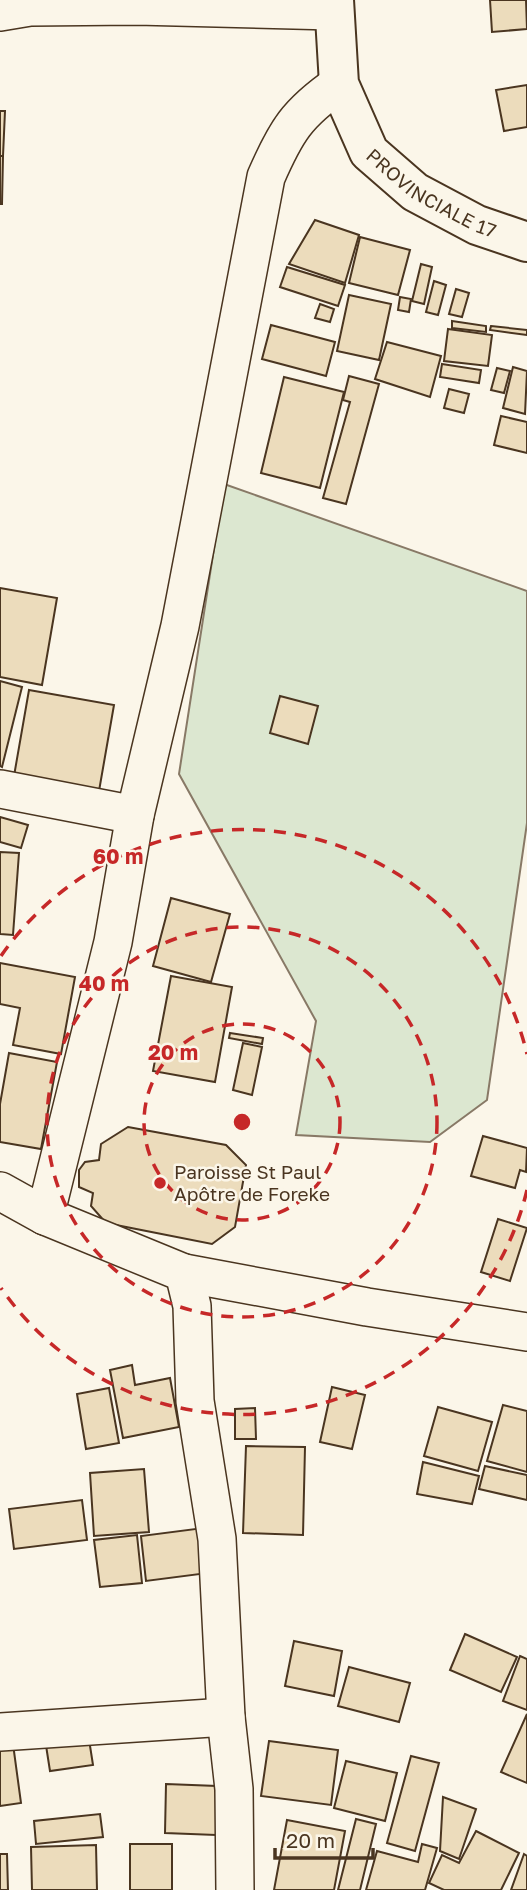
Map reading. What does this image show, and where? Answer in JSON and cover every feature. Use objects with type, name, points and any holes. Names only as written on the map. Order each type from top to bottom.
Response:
[{"type":"main road","name":"PROVINCIALE 17","points":[[333,5],[339,84],[369,152],[415,192],[477,225],[527,242]]},
{"type":"street","points":[[0,12],[30,7],[333,5]]},
{"type":"street","points":[[45,1216],[113,942],[135,815],[183,613],[266,177],[284,137],[308,105],[339,84]]},
{"type":"street","points":[[0,789],[135,815]]},
{"type":"street","points":[[0,1191],[45,1216],[184,1273],[367,1307],[527,1332]]},
{"type":"street","points":[[184,1273],[192,1306],[195,1401],[216,1539],[226,1717],[234,1789],[235,1890]]},
{"type":"street","points":[[0,1732],[226,1717]]},
{"type":"green space","points":[[224,484],[527,591],[527,823],[487,1100],[430,1142],[296,1135],[316,1021],[179,774]]},
{"type":"building","points":[[490,0],[526,0],[527,29],[492,32]]},
{"type":"building","points":[[527,85],[527,127],[504,131],[496,90]]},
{"type":"building","points":[[0,111],[5,111],[3,156],[0,156]]},
{"type":"building","points":[[0,156],[3,156],[2,204],[0,204]]},
{"type":"building","points":[[315,220],[359,235],[345,283],[289,264]]},
{"type":"building","points":[[360,237],[410,250],[398,295],[349,283]]},
{"type":"building","points":[[421,264],[432,267],[424,304],[412,301]]},
{"type":"building","points":[[287,267],[345,285],[338,306],[280,287]]},
{"type":"building","points":[[434,281],[446,285],[438,315],[426,312]]},
{"type":"building","points":[[456,289],[469,293],[462,317],[449,314]]},
{"type":"building","points":[[349,295],[391,304],[379,360],[337,351]]},
{"type":"building","points":[[400,297],[411,299],[409,312],[398,310]]},
{"type":"building","points":[[320,304],[334,309],[330,322],[315,318]]},
{"type":"building","points":[[452,321],[486,326],[486,332],[452,328]]},
{"type":"building","points":[[271,325],[335,342],[326,376],[262,359]]},
{"type":"building","points":[[491,326],[527,330],[527,335],[490,330]]},
{"type":"building","points":[[448,329],[492,335],[488,366],[444,361]]},
{"type":"building","points":[[387,342],[441,356],[430,397],[375,379]]},
{"type":"building","points":[[442,364],[481,370],[479,383],[440,377]]},
{"type":"building","points":[[513,367],[527,371],[525,414],[503,408]]},
{"type":"building","points":[[497,368],[510,371],[504,393],[491,390]]},
{"type":"building","points":[[349,376],[379,384],[346,504],[323,498],[350,402],[343,400]]},
{"type":"building","points":[[284,377],[344,392],[320,488],[261,473]]},
{"type":"building","points":[[449,389],[469,394],[464,413],[444,408]]},
{"type":"building","points":[[501,416],[527,422],[527,453],[494,445]]},
{"type":"building","points":[[0,588],[57,598],[42,685],[0,677]]},
{"type":"building","points":[[0,681],[22,687],[2,767],[0,766]]},
{"type":"building","points":[[29,690],[114,705],[99,791],[14,776]]},
{"type":"building","points":[[280,696],[318,706],[308,744],[270,733]]},
{"type":"building","points":[[0,817],[28,825],[21,848],[0,842]]},
{"type":"building","points":[[0,852],[19,853],[13,935],[0,934]]},
{"type":"building","points":[[171,898],[230,914],[211,982],[153,966]]},
{"type":"building","points":[[0,963],[75,977],[61,1054],[13,1045],[20,1008],[0,1004]]},
{"type":"building","points":[[171,976],[232,987],[215,1082],[153,1071]]},
{"type":"building","points":[[230,1033],[263,1038],[262,1044],[229,1038]]},
{"type":"building","points":[[243,1043],[262,1047],[252,1095],[233,1090]]},
{"type":"building","points":[[9,1053],[57,1062],[41,1149],[0,1142],[0,1104]]},
{"type":"building","name":"Paroisse St Paul Apôtre de Foreke","points":[[128,1127],[226,1145],[246,1165],[235,1227],[212,1244],[106,1223],[91,1206],[93,1193],[79,1187],[79,1170],[85,1162],[99,1160],[101,1144]]},
{"type":"building","points":[[483,1136],[527,1148],[526,1172],[520,1170],[515,1188],[471,1176]]},
{"type":"building","points":[[498,1219],[527,1228],[510,1281],[481,1272]]},
{"type":"building","points":[[132,1365],[135,1385],[170,1378],[179,1427],[123,1438],[110,1370]]},
{"type":"building","points":[[332,1387],[365,1395],[352,1449],[320,1442]]},
{"type":"building","points":[[109,1388],[119,1443],[86,1449],[77,1394]]},
{"type":"building","points":[[503,1405],[527,1411],[527,1472],[487,1461]]},
{"type":"building","points":[[438,1407],[492,1422],[478,1471],[424,1456]]},
{"type":"building","points":[[255,1408],[256,1439],[235,1439],[235,1409]]},
{"type":"building","points":[[246,1446],[305,1447],[303,1535],[243,1533]]},
{"type":"building","points":[[423,1462],[479,1476],[472,1504],[417,1494]]},
{"type":"building","points":[[485,1466],[527,1475],[527,1500],[479,1489]]},
{"type":"building","points":[[144,1469],[149,1532],[94,1536],[90,1473]]},
{"type":"building","points":[[82,1500],[87,1540],[14,1549],[9,1509]]},
{"type":"building","points":[[203,1528],[208,1573],[146,1581],[141,1536]]},
{"type":"building","points":[[137,1535],[142,1583],[100,1587],[94,1540]]},
{"type":"building","points":[[465,1634],[517,1657],[501,1692],[450,1670]]},
{"type":"building","points":[[294,1641],[342,1651],[334,1696],[285,1686]]},
{"type":"building","points":[[520,1656],[527,1659],[527,1710],[503,1701]]},
{"type":"building","points":[[349,1667],[410,1683],[399,1722],[338,1706]]},
{"type":"building","points":[[527,1714],[527,1783],[501,1772]]},
{"type":"building","points":[[88,1733],[93,1765],[50,1771],[45,1739]]},
{"type":"building","points":[[269,1741],[338,1750],[331,1805],[261,1796]]},
{"type":"building","points":[[13,1744],[21,1803],[0,1806],[0,1746]]},
{"type":"building","points":[[411,1756],[439,1763],[415,1851],[387,1843]]},
{"type":"building","points":[[346,1761],[397,1773],[385,1821],[334,1808]]},
{"type":"building","points":[[166,1784],[217,1786],[216,1835],[165,1833]]},
{"type":"building","points":[[443,1797],[476,1809],[459,1859],[440,1851]]},
{"type":"building","points":[[100,1814],[103,1837],[36,1844],[34,1821]]},
{"type":"building","points":[[356,1819],[376,1824],[360,1890],[338,1890]]},
{"type":"building","points":[[287,1820],[345,1831],[334,1890],[274,1890]]},
{"type":"building","points":[[476,1831],[519,1853],[501,1890],[444,1890],[429,1883],[442,1855],[459,1863]]},
{"type":"building","points":[[130,1844],[172,1844],[172,1890],[130,1890]]},
{"type":"building","points":[[422,1844],[437,1848],[425,1890],[366,1890],[377,1851],[418,1862]]},
{"type":"building","points":[[96,1845],[97,1890],[32,1890],[31,1847]]},
{"type":"building","points":[[0,1854],[7,1854],[8,1890],[0,1890]]},
{"type":"building","points":[[524,1854],[527,1856],[527,1890],[511,1890]]},
{"type":"place","name":"Paroisse St Paul Apôtre de Foreke","points":[[160,1183]]}]
